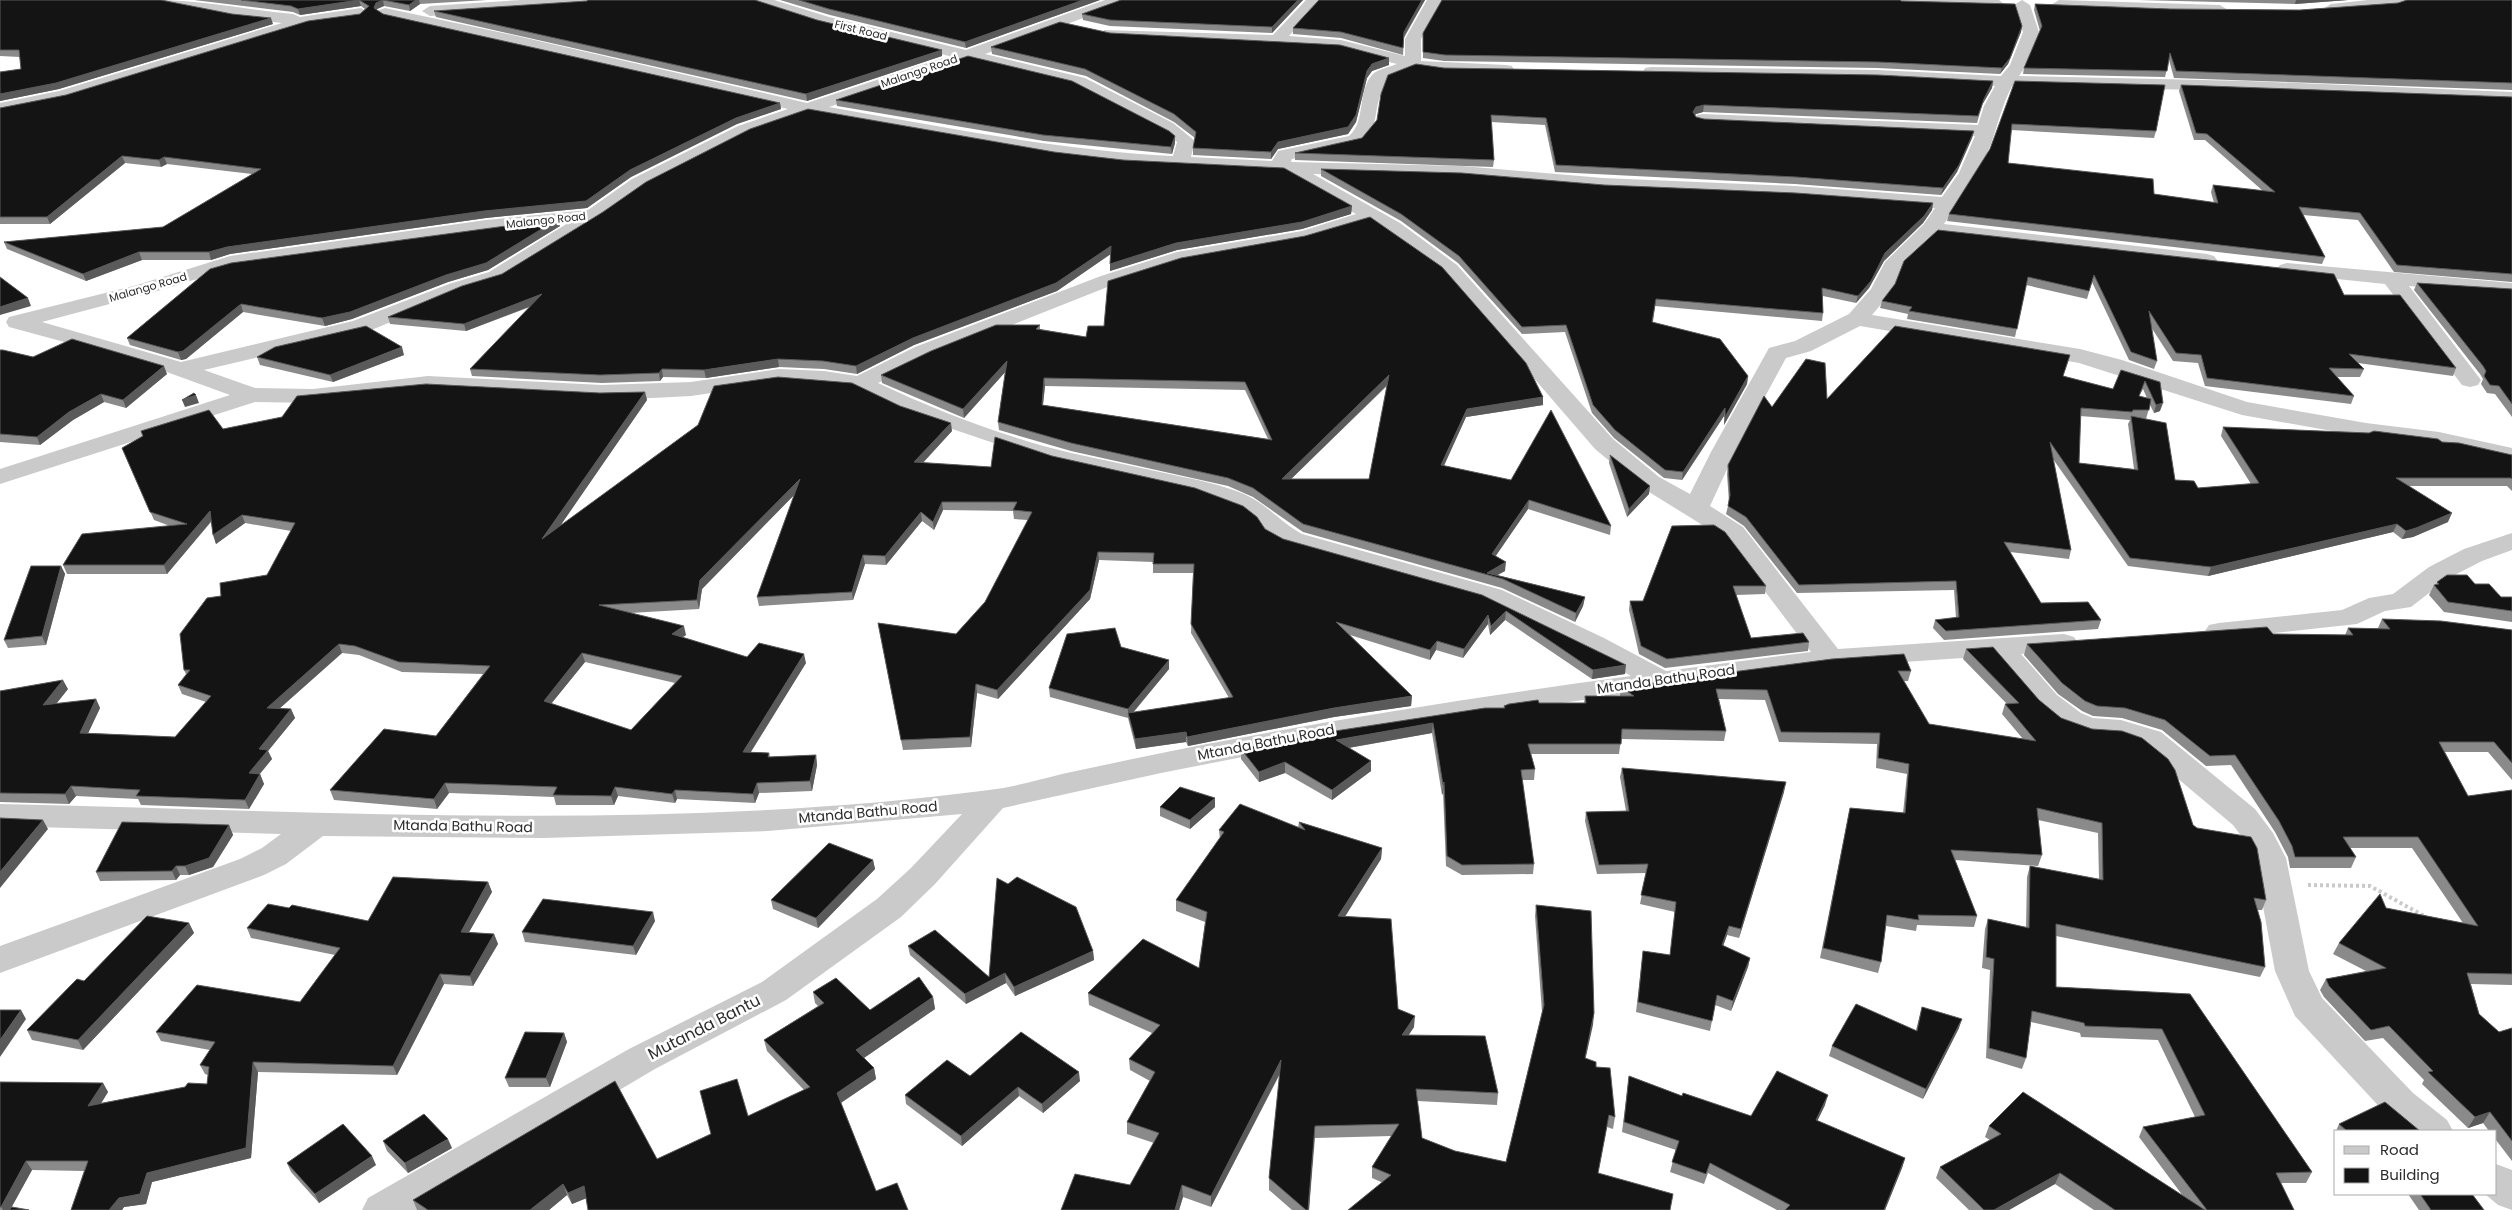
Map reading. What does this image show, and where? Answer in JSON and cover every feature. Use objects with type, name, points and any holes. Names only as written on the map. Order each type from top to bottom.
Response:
[{"type":"street","points":[[165,0],[234,13],[307,20]]},
{"type":"street","points":[[0,108],[62,96],[307,20],[361,13],[379,6],[588,0]]},
{"type":"street","name":"First Road","points":[[758,0],[824,21],[1079,82],[1111,95],[1147,116],[1171,127],[1186,141],[1181,162]]},
{"type":"street","name":"Malango Road","points":[[8,323],[135,291],[230,262],[486,226],[596,214],[639,183],[744,130],[965,56],[1119,0]]},
{"type":"street","points":[[1277,40],[1314,0]]},
{"type":"street","points":[[1413,64],[1413,39],[1435,0]]},
{"type":"street","points":[[1900,0],[2239,10]]},
{"type":"street","points":[[2318,10],[2407,0]]},
{"type":"street","points":[[1696,508],[1723,452],[1777,352],[1803,346],[1857,319],[1881,292],[1892,266],[1931,228],[1968,173],[1982,144],[1993,106],[2006,81],[2018,66],[2031,32],[2022,5]]},
{"type":"street","points":[[379,6],[517,41],[809,109],[1055,151],[1181,162],[1462,172],[1603,184],[1795,192],[1948,203]]},
{"type":"street","points":[[1060,22],[1110,34],[1277,40],[1357,48],[1413,64],[1444,68],[1523,70]]},
{"type":"street","points":[[1283,167],[1285,155],[1354,140],[1361,135],[1369,122],[1370,100],[1379,77],[1413,64]]},
{"type":"street","points":[[1630,72],[1877,75],[2006,81],[2248,86],[2512,97]]},
{"type":"street","points":[[1703,119],[1852,123],[1985,131]]},
{"type":"street","points":[[1283,167],[1372,215],[1430,251],[1450,269],[1604,444],[1650,482],[1727,528],[1741,541],[1830,658]]},
{"type":"street","points":[[178,369],[321,337],[361,326],[456,288],[496,276],[596,214]]},
{"type":"street","points":[[860,383],[923,352],[1108,280],[1177,258],[1305,236],[1372,215]]},
{"type":"street","points":[[1931,228],[2225,262]]},
{"type":"street","points":[[2265,266],[2393,280],[2512,289]]},
{"type":"street","points":[[2393,280],[2470,380]]},
{"type":"street","points":[[1857,319],[2080,356],[2114,365],[2242,408],[2366,430],[2439,439],[2512,455]]},
{"type":"street","points":[[8,323],[89,339],[150,358],[252,395],[313,396],[428,382],[602,392],[691,389],[779,376],[824,378],[860,383],[910,407],[1000,439],[1062,458],[1202,489],[1234,499],[1253,508],[1267,519],[1275,530],[1293,540],[1492,596],[1594,644],[1661,680]]},
{"type":"street","points":[[0,477],[211,410],[252,395]]},
{"type":"street","points":[[2193,633],[2347,618],[2378,604],[2401,601],[2438,572],[2473,555],[2512,541]]},
{"type":"street","points":[[2362,611],[2376,620],[2418,621]]},
{"type":"street","name":"Mtanda Bathu Road","points":[[0,815],[188,819],[316,825],[544,827],[758,820],[993,800],[1161,763],[1334,729],[1661,680],[1830,658],[2086,641]]},
{"type":"street","points":[[2000,648],[2047,702],[2070,720],[2089,727],[2121,730],[2150,739],[2244,817],[2262,841],[2270,858],[2277,885],[2292,971],[2308,1006],[2400,1104],[2433,1130]]},
{"type":"street","name":"Mutanda Bantu","points":[[382,1210],[642,1059],[774,991],[889,908],[922,876],[993,800]]},
{"type":"street","points":[[0,960],[252,867],[274,856],[316,825]]},
{"type":"street","points":[[2497,1181],[2512,1193]]},
{"type":"path","points":[[2277,885],[2370,886],[2429,919]]},
{"type":"building","points":[[0,0],[161,0],[232,14],[271,18],[56,83],[0,94],[0,72],[21,69],[19,50],[0,50]]},
{"type":"building","points":[[241,0],[359,0],[298,9],[291,6]]},
{"type":"building","points":[[359,0],[383,0],[376,3],[374,8],[383,14],[780,103],[736,118],[630,170],[586,201],[484,211],[227,247],[209,252],[139,252],[83,274],[4,242],[163,227],[261,169],[164,157],[159,160],[122,156],[47,217],[0,217],[0,108],[66,95],[308,21],[360,14],[369,6]]},
{"type":"building","points":[[383,0],[416,0],[409,5]]},
{"type":"building","points":[[588,0],[755,0],[817,20],[942,50],[806,94],[434,11]]},
{"type":"building","points":[[799,0],[1083,0],[965,42]]},
{"type":"building","points":[[1121,0],[1298,0],[1272,27],[1110,20],[1082,14]]},
{"type":"building","points":[[1319,0],[1422,0],[1404,32],[1403,48],[1341,32],[1293,28]]},
{"type":"building","points":[[1442,0],[1900,0],[2015,4],[2022,26],[2010,58],[2002,68],[1878,62],[1445,55],[1423,52],[1423,33]]},
{"type":"building","points":[[2407,0],[2512,0],[2512,83],[2176,71],[2170,53],[2167,71],[2024,68],[2042,26],[2035,4],[2170,9],[2300,10],[2398,3]]},
{"type":"building","points":[[1060,22],[1110,33],[1340,45],[1389,58],[1372,64],[1367,71],[1356,115],[1348,127],[1278,142],[1271,152],[1193,148],[1196,132],[1174,114],[1085,69],[991,47]]},
{"type":"building","points":[[968,56],[1072,81],[1169,131],[1175,136],[1171,147],[1043,135],[836,100]]},
{"type":"building","points":[[1416,64],[1444,68],[1878,75],[1993,81],[1978,116],[1704,105],[1696,107],[1693,112],[1696,117],[1704,119],[1974,131],[1959,165],[1943,188],[1796,177],[1556,165],[1546,118],[1491,115],[1494,160],[1295,153],[1362,138],[1377,120],[1381,94],[1388,75]]},
{"type":"building","points":[[2015,81],[2165,85],[2156,131],[2012,124],[2008,163],[2153,179],[2154,194],[2218,203],[2213,185],[2275,192],[2207,134],[2196,133],[2181,85],[2512,97],[2512,274],[2397,265],[2360,213],[2299,207],[2325,257],[1949,214],[1990,149]]},
{"type":"building","points":[[808,109],[1054,152],[1123,160],[1284,168],[1352,206],[1302,222],[1176,243],[1110,264],[1111,246],[1056,283],[913,338],[856,366],[823,361],[778,359],[704,370],[662,369],[659,373],[600,375],[470,369],[542,294],[464,324],[388,317],[462,286],[502,274],[603,212],[646,182],[750,129]]},
{"type":"building","points":[[1321,169],[1462,173],[1604,185],[1796,193],[1933,203],[1924,216],[1885,253],[1871,281],[1858,296],[1822,288],[1823,313],[1656,299],[1652,322],[1720,339],[1748,376],[1725,417],[1725,408],[1683,472],[1665,470],[1615,430],[1593,405],[1566,325],[1522,327],[1459,256],[1401,214]]},
{"type":"building","points":[[1370,217],[1442,267],[1526,363],[1543,397],[1467,409],[1441,465],[1511,480],[1551,410],[1611,526],[1529,500],[1492,554],[1506,562],[1487,573],[1585,597],[1576,613],[1503,579],[1303,524],[1253,488],[1228,478],[1071,443],[998,422],[1007,361],[963,409],[881,375],[931,351],[996,325],[1040,325],[1036,329],[1086,337],[1088,326],[1104,326],[1108,281],[1181,258],[1305,236]],"holes":[[[1389,375],[1369,479],[1282,479]],[[1044,378],[1245,382],[1272,440],[1042,405]]]},
{"type":"building","points":[[558,219],[486,263],[446,275],[350,312],[322,318],[241,304],[183,351],[178,352],[127,338],[210,269],[231,263]]},
{"type":"building","points":[[1938,230],[2334,274],[2344,295],[2400,295],[2456,368],[2349,354],[2364,369],[2329,368],[2354,396],[2207,378],[2201,355],[2176,353],[2149,311],[2157,361],[2131,352],[2094,275],[2089,291],[2028,277],[2017,329],[1909,311],[1912,307],[1882,301],[1895,284],[1904,261]]},
{"type":"building","points":[[0,277],[28,298],[0,307]]},
{"type":"building","points":[[2417,283],[2512,289],[2512,404],[2499,386],[2490,385],[2484,376],[2486,371],[2483,366]]},
{"type":"building","points":[[366,326],[402,347],[330,375],[257,357],[275,347]]},
{"type":"building","points":[[1895,326],[2070,355],[2063,376],[2113,389],[2121,370],[2160,382],[2163,403],[2156,405],[2145,381],[2139,396],[2151,399],[2149,410],[2133,410],[2132,412],[2081,408],[2079,463],[2138,470],[2131,416],[2166,423],[2175,480],[2194,481],[2198,488],[2259,483],[2223,427],[2369,433],[2374,431],[2438,439],[2442,442],[2459,443],[2512,455],[2512,479],[2396,478],[2452,513],[2406,531],[2397,524],[2211,567],[2130,558],[2050,442],[2071,550],[2004,542],[2041,603],[2088,602],[2101,620],[1946,631],[1935,620],[1959,617],[1956,581],[1799,585],[1746,517],[1728,506],[1730,495],[1728,465],[1764,396],[1772,407],[1806,359],[1825,363],[1827,399]]},
{"type":"building","points":[[72,339],[164,366],[123,400],[101,394],[69,412],[37,437],[0,434],[0,350],[33,357]]},
{"type":"building","points":[[778,377],[852,383],[900,406],[951,423],[914,462],[991,467],[995,437],[1052,456],[1195,488],[1243,506],[1257,517],[1265,529],[1283,539],[1482,595],[1626,665],[1593,670],[1506,611],[1491,626],[1488,615],[1464,649],[1437,641],[1430,650],[1336,622],[1412,696],[1334,708],[1187,737],[1186,732],[1135,739],[1128,713],[1233,697],[1191,624],[1194,564],[1153,564],[1154,553],[1098,552],[1090,590],[997,690],[976,684],[970,737],[901,740],[878,623],[956,634],[985,602],[1032,512],[1013,510],[1017,502],[942,502],[933,522],[921,512],[885,556],[863,555],[852,592],[757,597],[800,479],[700,580],[697,600],[599,605],[684,626],[672,634],[747,657],[759,643],[804,654],[743,752],[769,753],[768,757],[816,755],[810,781],[757,783],[753,794],[675,790],[672,794],[615,787],[611,796],[553,795],[557,787],[445,783],[434,799],[330,790],[384,729],[436,736],[490,666],[399,662],[355,646],[339,644],[267,708],[291,709],[259,749],[268,750],[249,773],[260,774],[245,800],[136,796],[140,790],[71,786],[65,794],[0,793],[0,691],[63,680],[43,705],[96,699],[80,733],[175,737],[211,696],[178,685],[190,670],[184,670],[180,634],[207,598],[221,596],[220,583],[267,575],[295,523],[242,515],[213,535],[210,511],[164,565],[63,565],[82,534],[187,524],[150,512],[122,448],[143,436],[141,431],[209,410],[223,429],[282,417],[297,396],[426,384],[600,393],[645,392],[542,539],[698,425],[714,386]],"holes":[[[582,653],[682,676],[631,730],[544,701]]]},
{"type":"building","points":[[194,393],[196,395],[182,400]]},
{"type":"building","points":[[1610,455],[1650,486],[1629,509]]},
{"type":"building","points":[[1714,525],[1725,532],[1766,586],[1733,586],[1751,638],[1803,633],[1809,642],[1667,659],[1641,646],[1630,601],[1643,601],[1672,526]]},
{"type":"building","points":[[31,566],[61,566],[42,636],[4,640]]},
{"type":"building","points":[[2447,575],[2467,575],[2475,584],[2489,584],[2501,597],[2512,597],[2512,611],[2448,602],[2434,585],[2439,584],[2437,582]]},
{"type":"building","points":[[2382,619],[2441,621],[2512,630],[2512,763],[2494,742],[2439,742],[2468,796],[2512,790],[2512,974],[2467,973],[2479,1014],[2499,1032],[2512,1028],[2512,1141],[2490,1112],[2475,1117],[2428,1072],[2433,1071],[2389,1026],[2371,1030],[2329,986],[2326,979],[2386,968],[2339,943],[2380,894],[2386,908],[2478,926],[2418,837],[2343,837],[2356,857],[2295,857],[2292,846],[2279,821],[2235,755],[2210,756],[2165,720],[2125,708],[2097,706],[2085,701],[2062,683],[2027,644],[2267,627],[2273,634],[2353,635],[2348,628],[2390,629]]},
{"type":"building","points":[[1115,628],[1121,647],[1169,660],[1128,709],[1049,688],[1067,634]]},
{"type":"building","points":[[1993,647],[2039,700],[2061,718],[2092,729],[2122,731],[2142,738],[2168,759],[2175,770],[2193,825],[2197,828],[2251,837],[2257,848],[2266,900],[2254,898],[2261,922],[2265,967],[2056,924],[2056,987],[2190,994],[2312,1172],[2276,1173],[2294,1210],[2207,1210],[2143,1127],[2205,1115],[2162,1029],[2085,1026],[2084,1023],[2032,1011],[2026,1058],[1989,1048],[1994,959],[1986,957],[1988,919],[2029,928],[2030,866],[2103,880],[2102,823],[2037,808],[2042,855],[1951,850],[1977,916],[1918,915],[1919,920],[1887,915],[1881,962],[1823,948],[1850,808],[1905,813],[1909,764],[1878,758],[1880,733],[1781,732],[1767,690],[1716,689],[1726,731],[1622,729],[1621,744],[1528,744],[1535,769],[1521,770],[1534,864],[1462,865],[1447,856],[1444,782],[1443,785],[1433,723],[1336,740],[1371,761],[1332,790],[1285,762],[1259,772],[1241,749],[1335,731],[1485,708],[1505,708],[1504,706],[1509,704],[1538,700],[1539,703],[1586,703],[1585,696],[1634,696],[1621,687],[1832,659],[1904,654],[1911,671],[1898,671],[1929,724],[2036,741],[2005,704],[2019,703],[1966,649]]},
{"type":"building","points":[[1622,768],[1786,782],[1741,929],[1729,926],[1722,945],[1750,958],[1733,1001],[1717,995],[1712,1021],[1638,1002],[1643,951],[1670,955],[1676,902],[1641,895],[1648,864],[1599,865],[1586,812],[1629,811]]},
{"type":"building","points":[[1180,787],[1215,798],[1190,820],[1160,807]]},
{"type":"building","points":[[1240,804],[1305,830],[1299,822],[1382,848],[1338,916],[1391,919],[1398,1009],[1415,1016],[1402,1035],[1485,1036],[1498,1093],[1416,1089],[1422,1138],[1455,1151],[1506,1162],[1544,1005],[1536,905],[1591,911],[1594,1013],[1585,1058],[1596,1062],[1596,1067],[1610,1068],[1615,1117],[1609,1115],[1598,1173],[1673,1194],[1670,1210],[1348,1210],[1391,1175],[1372,1167],[1399,1124],[1315,1126],[1308,1210],[1306,1210],[1269,1178],[1281,1060],[1211,1196],[1182,1185],[1175,1210],[1061,1210],[1075,1174],[1130,1185],[1159,1133],[1127,1122],[1155,1072],[1129,1059],[1160,1025],[1088,993],[1143,939],[1199,968],[1207,912],[1176,900],[1224,832],[1219,830]]},
{"type":"building","points":[[0,818],[43,820],[0,872]]},
{"type":"building","points":[[122,822],[229,825],[209,858],[185,866],[176,866],[172,871],[96,872]]},
{"type":"building","points":[[829,843],[873,860],[816,918],[771,900]]},
{"type":"building","points":[[393,877],[488,882],[461,932],[494,934],[470,976],[440,974],[393,1066],[253,1062],[246,1148],[147,1173],[140,1194],[119,1198],[109,1210],[71,1210],[88,1161],[26,1161],[0,1207],[0,1082],[103,1083],[88,1106],[185,1087],[188,1083],[207,1084],[209,1067],[200,1065],[215,1042],[156,1032],[197,985],[300,1002],[340,948],[247,928],[268,904],[289,908],[292,905],[368,921]]},
{"type":"building","points":[[1017,877],[1076,907],[1093,951],[1014,987],[1005,973],[965,994],[908,946],[935,930],[989,977],[997,878],[1008,884]]},
{"type":"building","points":[[543,899],[653,912],[633,946],[522,932]]},
{"type":"building","points":[[147,916],[189,923],[78,1040],[27,1030],[77,979],[84,981]]},
{"type":"building","points":[[919,977],[933,997],[856,1050],[874,1068],[837,1093],[876,1191],[897,1183],[908,1210],[588,1210],[584,1186],[568,1193],[563,1184],[530,1210],[428,1210],[413,1200],[615,1081],[657,1159],[711,1134],[700,1091],[737,1079],[748,1116],[810,1087],[764,1040],[824,1003],[813,992],[836,978],[870,1010]]},
{"type":"building","points":[[1856,1004],[1917,1031],[1922,1007],[1962,1019],[1926,1089],[1832,1046]]},
{"type":"building","points":[[0,1010],[21,1010],[0,1040]]},
{"type":"building","points":[[525,1032],[564,1033],[546,1078],[505,1078]]},
{"type":"building","points":[[1021,1032],[1079,1072],[1042,1104],[1018,1087],[961,1136],[905,1095],[947,1060],[970,1076]]},
{"type":"building","points":[[1777,1071],[1828,1095],[1816,1120],[1905,1158],[1884,1210],[1785,1210],[1790,1205],[1710,1163],[1706,1174],[1672,1162],[1679,1141],[1624,1122],[1629,1076],[1682,1096],[1683,1093],[1751,1116]]},
{"type":"building","points":[[2023,1092],[2205,1210],[2115,1210],[2060,1173],[1994,1210],[1984,1210],[1940,1167],[2001,1134],[1989,1126]]},
{"type":"building","points":[[2385,1102],[2419,1130],[2346,1130],[2339,1124]]},
{"type":"building","points":[[424,1114],[448,1139],[405,1163],[383,1141]]},
{"type":"building","points":[[343,1124],[372,1156],[315,1194],[287,1163]]},
{"type":"building","points":[[2421,1195],[2473,1195],[2484,1210],[2431,1210]]},
{"type":"building","points":[[12,1207],[29,1210],[9,1210]]}]
